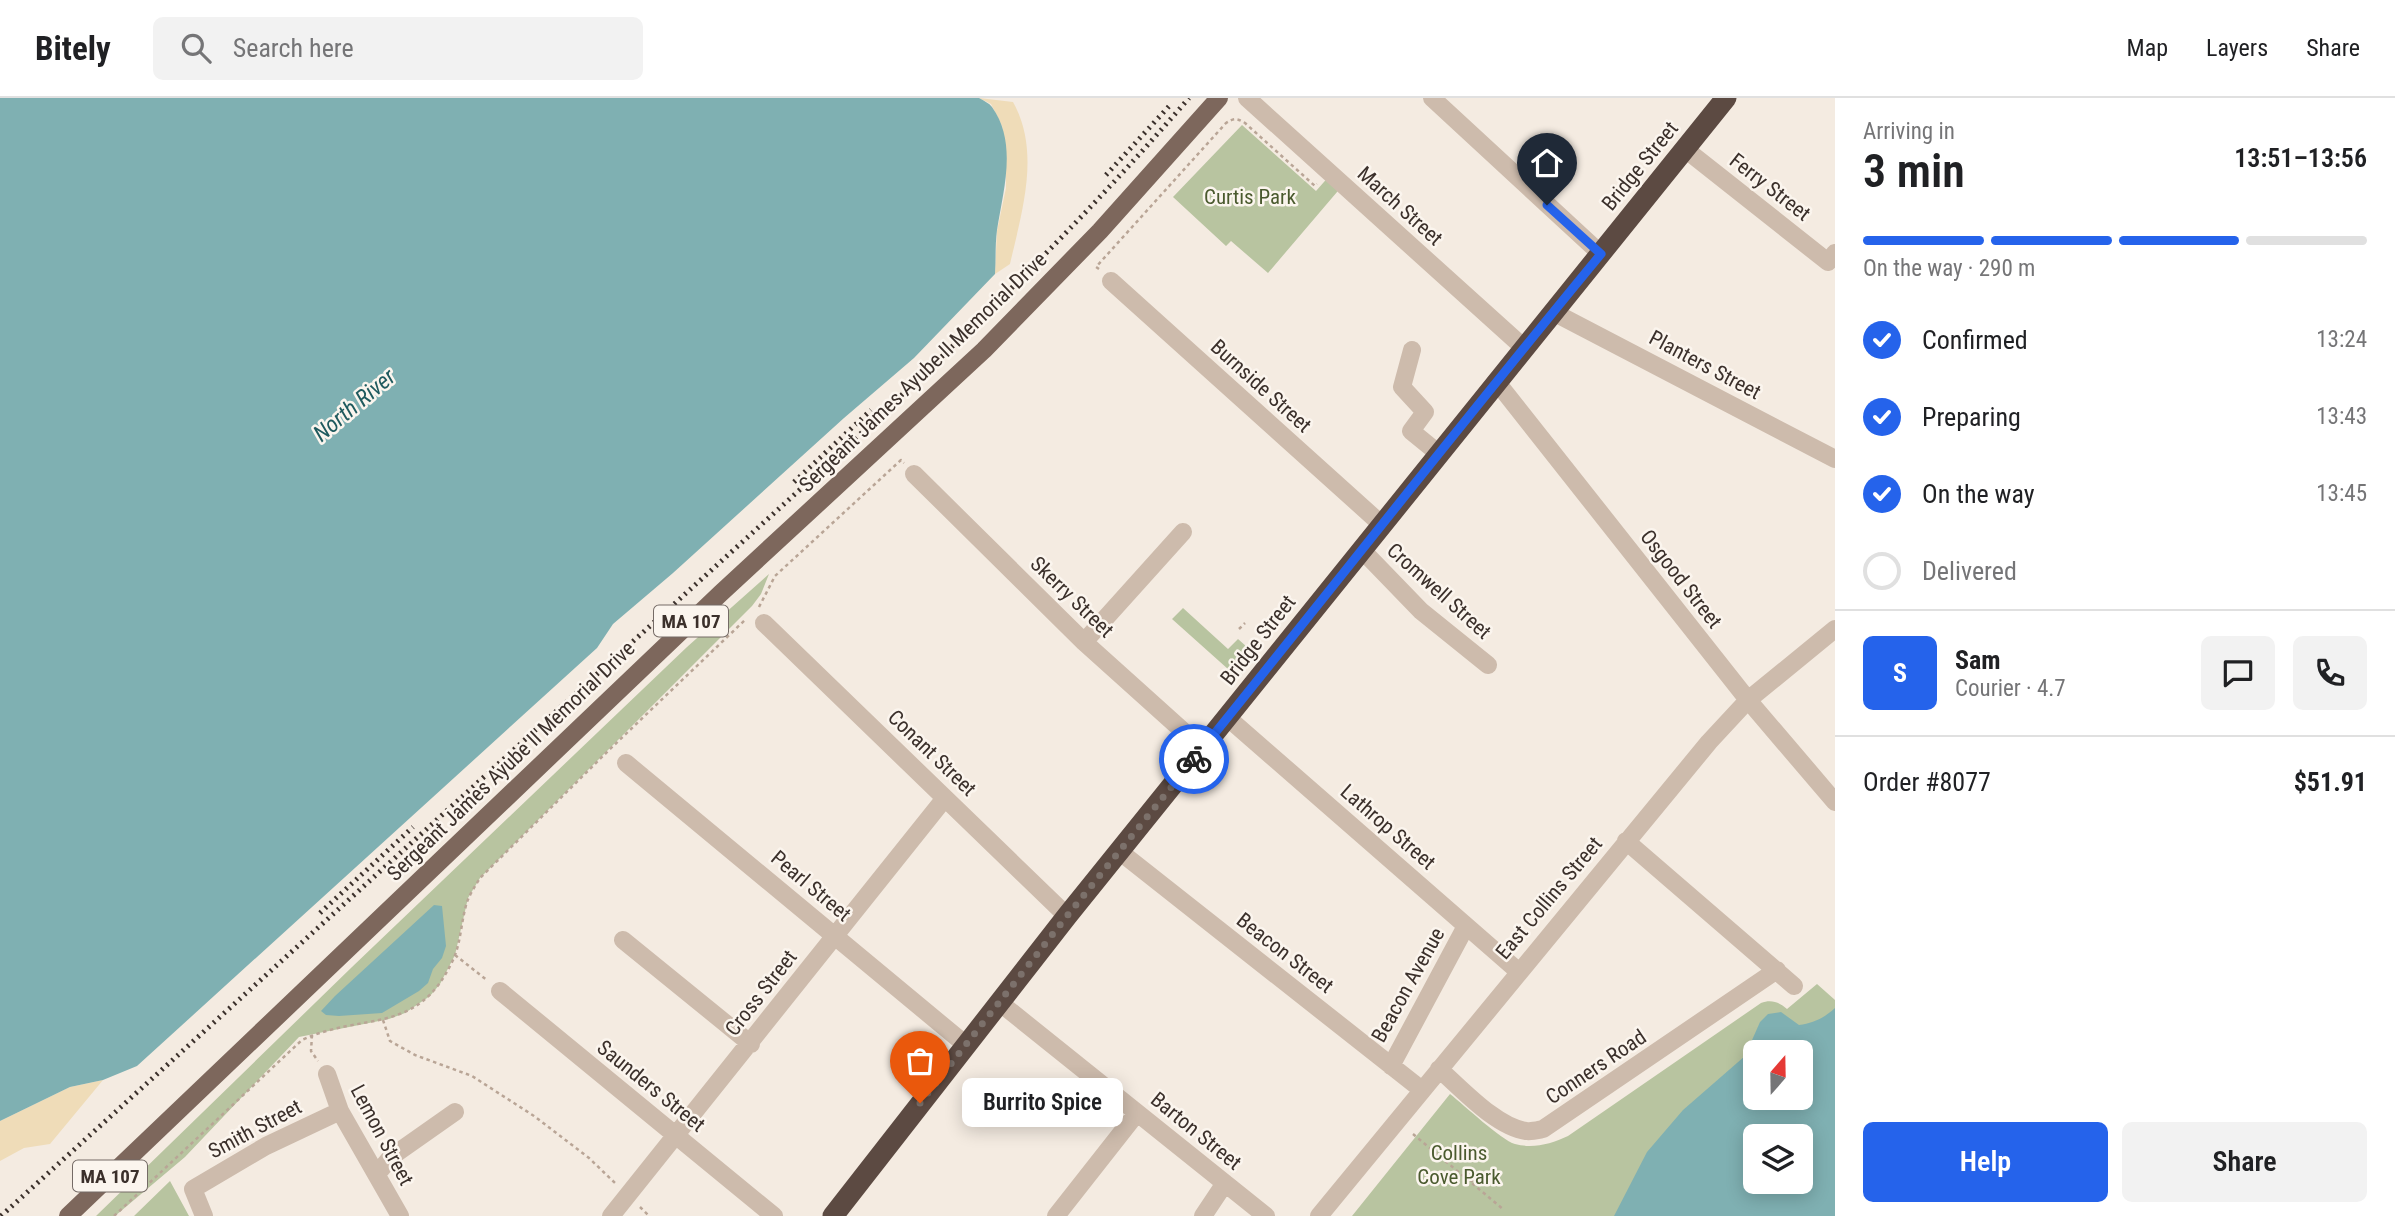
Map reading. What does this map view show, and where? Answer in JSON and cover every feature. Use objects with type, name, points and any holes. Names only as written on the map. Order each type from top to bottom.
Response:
[{"type":"highway","name":"Bridge Street","points":[[833,1216],[1067,916],[1726,98]]},
{"type":"main road","name":"Sergeant James Ayube II Memorial Drive","points":[[68,1216],[721,593],[975,359],[1100,231],[1219,98]]},
{"type":"street","points":[[1432,98],[1601,254]]},
{"type":"street","name":"March Street","points":[[1252,103],[1524,347]]},
{"type":"street","name":"Ferry Street","points":[[1685,149],[1831,257]]},
{"type":"street","name":"Burnside Street","points":[[1111,281],[1381,524]]},
{"type":"street","name":"Planters Street","points":[[1553,312],[1835,459]]},
{"type":"street","points":[[1412,351],[1402,387],[1425,412],[1411,431],[1438,453]]},
{"type":"street","name":"Osgood Street","points":[[1496,381],[1748,701],[1835,802]]},
{"type":"street","name":"Skerry Street","points":[[914,474],[1084,642],[1203,748]]},
{"type":"street","points":[[1084,642],[1183,532]]},
{"type":"street","name":"Cromwell Street","points":[[1361,549],[1421,611],[1488,665]]},
{"type":"street","name":"Conant Street","points":[[764,622],[1067,916]]},
{"type":"street","name":"East Collins Street","points":[[1319,1216],[1709,742],[1748,701],[1835,629]]},
{"type":"street","name":"Lathrop Street","points":[[1228,718],[1518,971]]},
{"type":"street","name":"Pearl Street","points":[[626,763],[966,1045]]},
{"type":"street","name":"Cross Street","points":[[611,1216],[945,798]]},
{"type":"street","points":[[1626,841],[1794,986]]},
{"type":"street","name":"Beacon Street","points":[[1119,851],[1422,1090]]},
{"type":"street","name":"Beacon Avenue","points":[[1391,1066],[1466,926]]},
{"type":"street","points":[[623,940],[751,1044]]},
{"type":"street","name":"Conners Road","points":[[1439,1069],[1493,1115],[1512,1126],[1528,1131],[1543,1129],[1777,970]]},
{"type":"street","name":"Saunders Street","points":[[500,990],[774,1216]]},
{"type":"street","name":"Barton Street","points":[[999,1002],[1266,1216]]},
{"type":"street","name":"Lemon Street","points":[[327,1073],[340,1111],[400,1216]]},
{"type":"street","name":"Smith Street","points":[[204,1216],[193,1189],[266,1146],[340,1111]]},
{"type":"street","points":[[377,1174],[391,1157],[455,1112]]},
{"type":"street","points":[[1056,1216],[1137,1113]]},
{"type":"street","points":[[1203,1216],[1225,1183]]},
{"type":"path","points":[[1111,281],[1096,267],[1232,118],[1245,123],[1315,186],[1328,171]]},
{"type":"path","points":[[114,1216],[302,1040],[324,1031],[405,1013],[430,996],[440,984],[455,955],[468,898],[480,878],[759,607],[775,576],[840,514],[901,460],[914,474]]},
{"type":"path","points":[[1239,629],[1245,623]]},
{"type":"path","points":[[455,955],[500,990]]},
{"type":"path","points":[[383,1020],[390,1041],[415,1055],[472,1076],[534,1116],[589,1158],[649,1216]]},
{"type":"path","points":[[312,1035],[311,1051],[327,1073]]},
{"type":"path","points":[[1413,1133],[1504,1210]]},
{"type":"path","points":[[1436,1152],[1440,1147]]},
{"type":"path","points":[[1471,1182],[1476,1177]]},
{"type":"green space","name":"Curtis Park","points":[[1242,125],[1316,191],[1331,174],[1343,185],[1268,273],[1231,241],[1226,246],[1173,197]]},
{"type":"green space","points":[[769,574],[761,594],[752,606],[480,878],[468,898],[455,955],[440,984],[430,996],[405,1013],[389,1019],[299,1037],[185,1157],[115,1216],[96,1216],[687,647]]},
{"type":"green space","points":[[1183,608],[1228,649],[1238,639],[1256,655],[1238,678],[1172,619]]},
{"type":"green space","name":"Collins Cove Park","points":[[1817,984],[1835,1000],[1835,1216],[1352,1216],[1450,1094],[1492,1129],[1515,1144],[1535,1146],[1549,1143],[1568,1136],[1761,1003],[1768,1001],[1787,1009]]},
{"type":"green space","points":[[170,1181],[189,1216],[134,1216]]},
{"type":"sand","points":[[979,98],[1013,102],[1021,121],[1028,161],[1024,203],[1010,264],[995,274],[997,231],[1006,188],[1006,149],[1002,126],[991,104]]},
{"type":"sand","points":[[103,1080],[50,1144],[24,1148],[0,1161],[0,1121],[70,1087]]},
{"type":"water","name":"North River","points":[[0,98],[979,98],[991,106],[1000,121],[1007,151],[1005,183],[996,236],[995,274],[914,358],[613,624],[597,648],[137,1066],[103,1080],[70,1087],[0,1121]]},
{"type":"water","points":[[434,905],[442,906],[446,946],[428,983],[382,1013],[339,1016],[326,1015],[321,1011],[335,996]]},
{"type":"water","points":[[1835,1008],[1835,1216],[1614,1216],[1647,1152],[1683,1110],[1743,1058],[1743,1110],[1813,1110],[1813,1040],[1752,1040],[1760,1022],[1768,1014],[1781,1012],[1799,1025],[1823,1017]]},
{"type":"railway","points":[[1,1216],[874,421],[967,332],[1103,194],[1189,98]]},
{"type":"railway","points":[[1106,175],[1172,103]]},
{"type":"railway","points":[[794,482],[871,410]]},
{"type":"railway","points":[[320,913],[413,827]]},
{"type":"way so far","points":[[920,1103],[1194,759]]},
{"type":"place","name":"Burrito Spice","points":[[920,1103]]},
{"type":"route","points":[[1194,759],[1601,254],[1547,205]]}]
